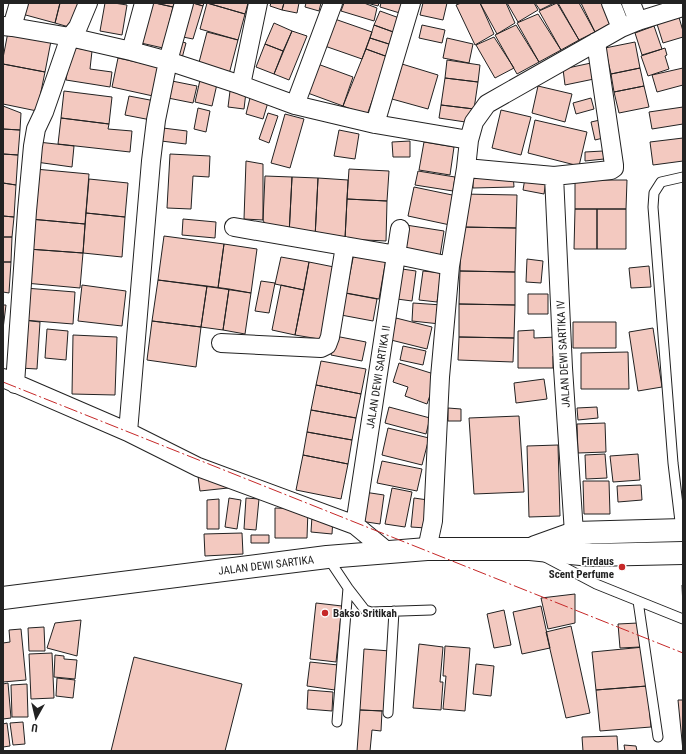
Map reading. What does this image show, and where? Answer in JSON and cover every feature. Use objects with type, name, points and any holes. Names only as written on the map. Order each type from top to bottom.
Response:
[{"type":"main road","name":"JALAN DEWI SARTIKA","points":[[530,549],[574,533],[682,530]]},
{"type":"main road","name":"JALAN DEWI SARTIKA","points":[[3,598],[327,557],[427,549],[530,549],[591,555],[683,553]]},
{"type":"street","points":[[19,3],[8,27],[70,37],[168,61],[241,85],[295,105],[375,124],[469,140]]},
{"type":"street","points":[[88,3],[78,27],[70,37],[44,112],[36,128],[9,381],[128,432],[198,467],[355,525],[389,553]]},
{"type":"street","points":[[131,51],[144,3]]},
{"type":"street","points":[[128,432],[156,120],[168,61],[184,3]]},
{"type":"street","points":[[241,85],[258,3]]},
{"type":"street","points":[[295,105],[333,3]]},
{"type":"street","points":[[375,124],[411,3]]},
{"type":"street","points":[[611,3],[621,28]]},
{"type":"street","points":[[631,3],[638,21]]},
{"type":"street","points":[[427,549],[433,521],[440,377],[450,266],[466,168],[469,140],[474,122],[487,104],[621,28],[683,7]]},
{"type":"street","points":[[466,168],[554,176],[611,170],[614,168],[596,42]]},
{"type":"street","name":"JALAN DEWI SARTIKA IV","points":[[554,176],[563,368],[574,533]]},
{"type":"street","points":[[234,227],[397,255],[450,266]]},
{"type":"street","name":"JALAN DEWI SARTIKA II","points":[[355,525],[400,229]]},
{"type":"street","points":[[221,343],[321,348],[327,345],[330,337],[344,246]]},
{"type":"lane","points":[[682,530],[673,463],[653,207],[654,193],[661,182],[683,177]]},
{"type":"lane","points":[[673,463],[683,462]]},
{"type":"lane","points":[[530,549],[596,584],[683,619]]},
{"type":"lane","points":[[327,557],[365,610],[371,612],[431,610]]},
{"type":"lane","points":[[337,722],[348,588]]},
{"type":"lane","points":[[638,601],[658,737]]},
{"type":"lane","points":[[388,713],[394,611]]},
{"type":"building","points":[[24,3],[60,3],[55,23],[22,14]]},
{"type":"building","points":[[60,3],[84,3],[76,29],[55,23]]},
{"type":"building","points":[[105,3],[127,5],[122,35],[100,31]]},
{"type":"building","points":[[151,3],[173,7],[163,48],[141,43]]},
{"type":"building","points":[[155,3],[174,3],[173,7]]},
{"type":"building","points":[[186,3],[193,3],[203,6],[193,39],[178,36]]},
{"type":"building","points":[[193,3],[204,3],[203,6]]},
{"type":"building","points":[[207,3],[248,3],[245,14]]},
{"type":"building","points":[[207,3],[245,14],[238,40],[200,29]]},
{"type":"building","points":[[271,3],[284,3],[282,10],[270,6]]},
{"type":"building","points":[[284,3],[299,3],[297,13],[282,10]]},
{"type":"building","points":[[306,3],[321,3],[319,11],[305,7]]},
{"type":"building","points":[[344,3],[364,3],[377,8],[374,21],[341,11]]},
{"type":"building","points":[[367,3],[379,3],[378,6]]},
{"type":"building","points":[[381,3],[407,3],[403,14],[380,7]]},
{"type":"building","points":[[423,3],[447,3],[443,20],[420,15]]},
{"type":"building","points":[[461,3],[480,3],[494,34],[475,45],[456,5]]},
{"type":"building","points":[[480,3],[506,3],[515,23],[497,34]]},
{"type":"building","points":[[507,3],[534,3],[538,10],[518,22]]},
{"type":"building","points":[[535,3],[554,3],[540,10]]},
{"type":"building","points":[[557,3],[579,40],[561,50],[539,11]]},
{"type":"building","points":[[558,3],[579,3],[595,32],[579,40]]},
{"type":"building","points":[[581,3],[605,3],[615,21],[595,32]]},
{"type":"building","points":[[380,11],[402,19],[396,33],[374,25]]},
{"type":"building","points":[[538,14],[561,50],[539,62],[517,23]]},
{"type":"building","points":[[678,14],[683,31],[683,37],[663,43],[656,21]]},
{"type":"building","points":[[329,17],[372,32],[362,59],[319,44]]},
{"type":"building","points":[[274,23],[292,31],[283,51],[265,44]]},
{"type":"building","points":[[374,25],[396,33],[392,45],[370,38]]},
{"type":"building","points":[[422,25],[445,30],[442,43],[419,38]]},
{"type":"building","points":[[516,25],[539,62],[517,74],[495,35]]},
{"type":"building","points":[[654,26],[662,49],[642,55],[635,33]]},
{"type":"building","points":[[292,31],[307,36],[289,80],[274,74]]},
{"type":"building","points":[[8,32],[51,41],[45,72],[3,64]]},
{"type":"building","points":[[207,32],[238,40],[228,78],[197,70]]},
{"type":"building","points":[[494,37],[514,68],[495,78],[476,45]]},
{"type":"building","points":[[370,38],[392,45],[388,57],[366,49]]},
{"type":"building","points":[[447,38],[473,44],[469,63],[443,58]]},
{"type":"building","points":[[176,40],[186,43],[181,62],[171,59]]},
{"type":"building","points":[[635,42],[640,68],[611,74],[605,48]]},
{"type":"building","points":[[265,44],[283,51],[274,74],[256,67]]},
{"type":"building","points":[[71,47],[92,51],[90,69],[112,72],[110,87],[66,80]]},
{"type":"building","points":[[665,48],[667,55],[665,56],[669,69],[648,76],[641,56]]},
{"type":"building","points":[[366,49],[388,57],[367,115],[343,106]]},
{"type":"building","points":[[118,58],[159,67],[153,96],[112,87]]},
{"type":"building","points":[[447,60],[480,65],[478,82],[445,78]]},
{"type":"building","points":[[315,63],[353,77],[343,106],[305,92]]},
{"type":"building","points":[[591,63],[594,79],[565,85],[563,69]]},
{"type":"building","points":[[3,64],[45,72],[37,111],[3,104]]},
{"type":"building","points":[[402,64],[438,75],[428,109],[392,99]]},
{"type":"building","points":[[640,68],[644,86],[614,92],[611,74]]},
{"type":"building","points":[[683,68],[683,85],[657,92],[652,75]]},
{"type":"building","points":[[445,78],[478,82],[474,109],[441,105]]},
{"type":"building","points":[[200,80],[217,84],[212,106],[195,102]]},
{"type":"building","points":[[172,81],[197,86],[193,103],[168,98]]},
{"type":"building","points":[[538,86],[572,94],[565,122],[532,113]]},
{"type":"building","points":[[644,86],[649,107],[619,113],[614,92]]},
{"type":"building","points":[[64,91],[112,97],[109,124],[61,118]]},
{"type":"building","points":[[230,91],[246,92],[244,109],[228,107]]},
{"type":"building","points":[[251,94],[269,99],[263,119],[246,114]]},
{"type":"building","points":[[129,96],[155,101],[151,120],[125,115]]},
{"type":"building","points":[[591,98],[594,109],[576,114],[573,103]]},
{"type":"building","points":[[441,105],[474,109],[472,123],[439,118]]},
{"type":"building","points":[[3,106],[21,113],[20,130],[3,129]]},
{"type":"building","points":[[683,107],[683,124],[652,129],[649,112]]},
{"type":"building","points":[[198,108],[210,111],[206,132],[194,129]]},
{"type":"building","points":[[501,110],[531,117],[521,155],[492,148]]},
{"type":"building","points":[[268,113],[278,116],[269,143],[259,139]]},
{"type":"building","points":[[285,114],[304,119],[290,168],[271,163]]},
{"type":"building","points":[[61,118],[109,124],[108,129],[132,131],[130,152],[58,144]]},
{"type":"building","points":[[535,120],[587,132],[579,166],[528,153]]},
{"type":"building","points":[[600,120],[603,138],[595,140],[591,122]]},
{"type":"building","points":[[163,128],[187,131],[186,144],[161,141]]},
{"type":"building","points":[[3,129],[20,130],[18,155],[3,154]]},
{"type":"building","points":[[339,130],[359,134],[355,159],[334,156]]},
{"type":"building","points":[[683,138],[683,161],[653,165],[650,142]]},
{"type":"building","points":[[410,141],[410,157],[393,157],[392,142]]},
{"type":"building","points":[[38,142],[74,146],[72,167],[36,162]]},
{"type":"building","points":[[424,142],[454,147],[450,175],[419,170]]},
{"type":"building","points":[[603,151],[604,159],[585,161],[585,152]]},
{"type":"building","points":[[3,154],[18,155],[16,185],[3,183]]},
{"type":"building","points":[[170,154],[210,156],[209,177],[193,176],[191,209],[167,208]]},
{"type":"building","points":[[246,161],[263,164],[263,220],[244,219]]},
{"type":"building","points":[[35,169],[89,174],[85,224],[30,219]]},
{"type":"building","points":[[349,169],[389,171],[387,201],[347,199]]},
{"type":"building","points":[[418,171],[455,177],[453,191],[415,185]]},
{"type":"building","points":[[513,174],[514,187],[473,188],[473,175]]},
{"type":"building","points":[[265,176],[292,177],[289,235],[268,230],[263,220]]},
{"type":"building","points":[[292,177],[318,178],[315,238],[289,235]]},
{"type":"building","points":[[318,178],[348,180],[345,239],[315,238]]},
{"type":"building","points":[[525,178],[546,181],[544,194],[523,190]]},
{"type":"building","points":[[89,179],[128,183],[125,217],[86,213]]},
{"type":"building","points":[[575,180],[627,180],[626,209],[575,209]]},
{"type":"building","points":[[3,183],[16,185],[14,217],[3,216]]},
{"type":"building","points":[[414,187],[457,196],[450,225],[408,216]]},
{"type":"building","points":[[462,194],[517,195],[516,228],[461,227]]},
{"type":"building","points":[[347,199],[387,201],[386,241],[345,239]]},
{"type":"building","points":[[575,209],[597,209],[597,249],[574,249]]},
{"type":"building","points":[[597,209],[626,209],[626,249],[597,249]]},
{"type":"building","points":[[86,213],[125,217],[122,257],[83,253]]},
{"type":"building","points":[[3,216],[14,217],[12,237],[3,237]]},
{"type":"building","points":[[30,219],[85,224],[83,253],[28,249]]},
{"type":"building","points":[[183,219],[216,222],[215,238],[182,235]]},
{"type":"building","points":[[406,225],[444,231],[440,256],[402,250]]},
{"type":"building","points":[[461,227],[516,228],[515,272],[460,271]]},
{"type":"building","points":[[164,236],[224,244],[218,288],[158,280]]},
{"type":"building","points":[[3,237],[12,237],[11,262],[3,262]]},
{"type":"building","points":[[224,244],[257,249],[251,293],[218,288]]},
{"type":"building","points":[[28,249],[83,253],[80,288],[25,283]]},
{"type":"building","points":[[354,253],[386,259],[379,299],[346,293]]},
{"type":"building","points":[[281,257],[309,262],[304,290],[275,284]]},
{"type":"building","points":[[527,259],[543,261],[541,283],[526,282]]},
{"type":"building","points":[[3,262],[11,262],[9,293],[3,292]]},
{"type":"building","points":[[309,262],[339,268],[325,340],[295,335]]},
{"type":"building","points":[[649,266],[651,287],[631,288],[629,268]]},
{"type":"building","points":[[402,269],[416,271],[412,301],[397,299]]},
{"type":"building","points":[[423,271],[441,273],[437,302],[419,300]]},
{"type":"building","points":[[460,271],[515,272],[515,305],[459,304]]},
{"type":"building","points":[[158,280],[207,286],[201,327],[152,321]]},
{"type":"building","points":[[261,281],[275,283],[269,313],[255,311]]},
{"type":"building","points":[[82,285],[126,291],[122,326],[78,321]]},
{"type":"building","points":[[281,285],[304,290],[295,335],[272,330]]},
{"type":"building","points":[[207,286],[229,289],[223,330],[201,327]]},
{"type":"building","points":[[25,288],[75,292],[73,324],[23,320]]},
{"type":"building","points":[[229,289],[251,293],[245,334],[223,330]]},
{"type":"building","points":[[345,293],[377,299],[373,321],[341,315]]},
{"type":"building","points":[[528,294],[548,294],[548,314],[528,314]]},
{"type":"building","points":[[413,303],[442,305],[440,324],[412,321]]},
{"type":"building","points":[[459,304],[515,305],[514,338],[459,337]]},
{"type":"building","points":[[3,305],[6,305],[3,329]]},
{"type":"building","points":[[396,318],[432,327],[427,349],[391,340]]},
{"type":"building","points":[[23,320],[40,322],[37,369],[20,368]]},
{"type":"building","points":[[152,321],[201,327],[196,367],[147,360]]},
{"type":"building","points":[[573,322],[616,322],[616,348],[573,348]]},
{"type":"building","points":[[653,328],[662,387],[638,391],[629,332]]},
{"type":"building","points":[[47,329],[68,331],[66,360],[45,358]]},
{"type":"building","points":[[534,330],[534,338],[557,337],[557,356],[553,356],[553,368],[518,368],[518,331]]},
{"type":"building","points":[[73,335],[117,337],[115,395],[72,394]]},
{"type":"building","points":[[335,336],[366,342],[362,361],[331,355]]},
{"type":"building","points":[[459,337],[514,338],[513,362],[458,360]]},
{"type":"building","points":[[403,346],[426,351],[423,365],[400,360]]},
{"type":"building","points":[[628,352],[629,389],[581,389],[581,353]]},
{"type":"building","points":[[321,361],[366,369],[361,394],[316,385]]},
{"type":"building","points":[[399,363],[437,375],[427,404],[405,396],[408,387],[393,382]]},
{"type":"building","points":[[544,379],[547,399],[516,403],[514,383]]},
{"type":"building","points":[[316,385],[361,394],[356,418],[311,410]]},
{"type":"building","points":[[389,407],[430,418],[426,434],[385,423]]},
{"type":"building","points":[[597,407],[598,418],[578,420],[577,408]]},
{"type":"building","points":[[448,408],[461,409],[461,421],[448,421]]},
{"type":"building","points":[[311,410],[356,418],[352,440],[307,432]]},
{"type":"building","points":[[519,416],[524,492],[474,494],[469,418]]},
{"type":"building","points":[[605,423],[606,452],[578,453],[577,424]]},
{"type":"building","points":[[388,428],[429,438],[422,465],[382,455]]},
{"type":"building","points":[[307,432],[352,440],[348,464],[303,455]]},
{"type":"building","points":[[558,445],[560,516],[529,517],[527,446]]},
{"type":"building","points":[[605,454],[607,478],[586,479],[585,455]]},
{"type":"building","points":[[638,454],[640,480],[613,482],[610,456]]},
{"type":"building","points":[[303,455],[348,464],[341,499],[296,490]]},
{"type":"building","points":[[382,461],[422,469],[417,491],[377,483]]},
{"type":"building","points":[[227,473],[228,488],[200,491],[198,476]]},
{"type":"building","points":[[583,481],[609,481],[610,514],[584,514]]},
{"type":"building","points":[[641,485],[642,500],[618,502],[617,486]]},
{"type":"building","points":[[392,488],[412,492],[405,527],[385,524]]},
{"type":"building","points":[[364,492],[384,495],[380,524],[360,521]]},
{"type":"building","points":[[229,498],[241,500],[237,529],[225,527]]},
{"type":"building","points":[[246,498],[259,499],[256,530],[244,529]]},
{"type":"building","points":[[414,498],[428,500],[426,528],[411,527]]},
{"type":"building","points":[[219,499],[219,529],[207,529],[207,500]]},
{"type":"building","points":[[275,508],[308,509],[307,538],[275,538]]},
{"type":"building","points":[[312,516],[333,518],[332,534],[311,532]]},
{"type":"building","points":[[242,533],[243,554],[205,556],[204,534]]},
{"type":"building","points":[[251,535],[269,535],[269,543],[251,543]]},
{"type":"building","points":[[683,584],[683,607],[682,585]]},
{"type":"building","points":[[575,594],[575,623],[548,629],[541,598]]},
{"type":"building","points":[[316,603],[342,606],[336,662],[310,659]]},
{"type":"building","points":[[541,606],[550,648],[522,654],[513,612]]},
{"type":"building","points":[[504,610],[511,645],[494,648],[487,614]]},
{"type":"building","points":[[81,620],[77,656],[47,648],[55,623]]},
{"type":"building","points":[[638,623],[640,647],[620,648],[618,624]]},
{"type":"building","points":[[571,626],[590,713],[566,718],[546,632]]},
{"type":"building","points":[[44,627],[45,651],[29,651],[28,628]]},
{"type":"building","points":[[21,629],[26,680],[3,682],[3,643],[10,642],[9,630]]},
{"type":"building","points":[[419,644],[443,647],[440,682],[443,682],[441,710],[413,708]]},
{"type":"building","points":[[445,646],[470,648],[465,711],[443,709],[446,676],[443,676]]},
{"type":"building","points":[[644,647],[647,686],[596,690],[592,652]]},
{"type":"building","points":[[364,649],[390,651],[385,711],[360,710]]},
{"type":"building","points":[[52,653],[54,698],[31,699],[29,654]]},
{"type":"building","points":[[55,655],[64,656],[64,659],[77,660],[75,679],[54,677]]},
{"type":"building","points":[[134,657],[242,684],[225,751],[111,751]]},
{"type":"building","points":[[310,662],[338,665],[335,690],[307,686]]},
{"type":"building","points":[[476,664],[494,666],[491,696],[473,694]]},
{"type":"building","points":[[57,678],[75,680],[73,698],[56,696]]},
{"type":"building","points":[[8,683],[11,718],[3,719],[3,684]]},
{"type":"building","points":[[27,684],[28,717],[12,717],[11,685]]},
{"type":"building","points":[[647,686],[651,727],[600,731],[596,690]]},
{"type":"building","points":[[308,690],[333,692],[332,711],[307,709]]},
{"type":"building","points":[[678,700],[683,700],[683,751]]},
{"type":"building","points":[[360,710],[382,711],[381,731],[372,730],[370,751],[357,751]]},
{"type":"building","points":[[23,722],[25,744],[13,745],[10,723]]},
{"type":"building","points":[[7,723],[10,746],[3,747],[3,724]]},
{"type":"building","points":[[617,736],[618,751],[583,751],[582,737]]},
{"type":"building","points":[[624,745],[636,746],[637,751],[625,751]]},
{"type":"power","points":[[3,382],[683,653]]},
{"type":"place","name":"Firdaus Scent Perfume","points":[[622,567]]},
{"type":"place","name":"Bakso Sritikah","points":[[325,613]]}]
